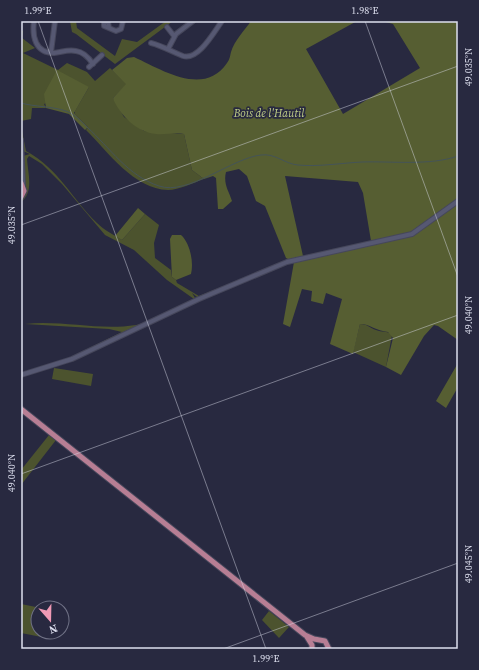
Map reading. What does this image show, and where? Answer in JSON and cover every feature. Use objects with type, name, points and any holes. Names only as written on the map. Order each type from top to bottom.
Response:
[{"type":"main road","points":[[21,197],[24,191],[22,184]]},
{"type":"main road","points":[[21,409],[304,634],[318,640],[325,641],[328,648]]},
{"type":"main road","points":[[304,634],[312,647],[318,640]]},
{"type":"street","points":[[34,21],[33,33],[36,44],[44,50],[51,52],[77,51],[85,55],[93,64]]},
{"type":"street","points":[[51,52],[55,21]]},
{"type":"street","points":[[109,28],[120,31],[123,21]]},
{"type":"street","points":[[168,49],[174,36],[193,21]]},
{"type":"street","points":[[151,43],[184,56],[194,55],[202,48],[222,21]]},
{"type":"street","points":[[167,28],[174,36]]},
{"type":"street","points":[[89,67],[102,55]]},
{"type":"street","points":[[21,140],[22,184]]},
{"type":"street","points":[[21,375],[72,359],[192,302],[287,262],[412,234],[458,202]]},
{"type":"green space","points":[[70,21],[76,21],[77,28],[115,56],[122,39],[137,42],[166,21],[173,21],[115,64],[72,32]]},
{"type":"green space","name":"Bois de l'Hautil","points":[[251,21],[357,21],[306,49],[343,114],[420,68],[393,24],[382,21],[458,21],[458,340],[438,326],[434,325],[424,336],[401,375],[386,367],[393,338],[388,332],[360,324],[353,354],[330,344],[342,299],[326,293],[323,304],[311,301],[312,291],[302,289],[290,327],[283,324],[294,262],[286,258],[265,206],[256,201],[247,176],[239,169],[226,172],[226,184],[232,201],[223,209],[218,209],[216,178],[213,176],[204,179],[192,170],[184,134],[149,133],[136,127],[121,113],[114,101],[113,98],[126,84],[112,70],[127,58],[134,57],[182,78],[207,78],[218,73],[227,63],[235,44]],"holes":[[[285,176],[358,182],[363,193],[371,241],[303,256]]]},
{"type":"green space","points":[[21,31],[23,31],[22,38],[35,48],[23,53],[58,70],[67,63],[87,72],[95,81],[110,68],[127,84],[113,98],[124,117],[144,131],[184,134],[192,170],[204,179],[181,188],[168,190],[156,188],[144,183],[122,168],[86,130],[88,127],[75,114],[75,111],[89,87],[44,104],[46,108],[32,108],[31,119],[21,121]]},
{"type":"green space","points":[[57,70],[89,87],[74,113],[88,127],[85,130],[69,114],[46,108],[44,94]]},
{"type":"green space","points":[[21,126],[26,151],[48,166],[88,214],[103,228],[122,240],[145,214],[159,225],[154,243],[155,258],[171,270],[172,277],[177,283],[199,296],[286,261],[201,297],[197,297],[192,293],[195,300],[176,309],[194,299],[167,280],[134,250],[105,235],[62,184],[42,164],[29,156],[27,159],[29,188],[28,193],[21,202],[26,191],[23,156],[30,154],[23,151]]},
{"type":"green space","points":[[138,208],[145,214],[122,240],[115,236]]},
{"type":"green space","points":[[172,235],[181,235],[184,238],[192,258],[191,274],[176,280],[172,277],[170,239]]},
{"type":"green space","points":[[156,318],[71,358],[21,374],[71,357],[122,332],[109,329],[25,324],[53,323],[122,327],[142,324]]},
{"type":"green space","points":[[360,324],[367,325],[378,331],[392,335],[386,367],[353,352]]},
{"type":"green space","points":[[458,363],[458,387],[446,408],[436,401]]},
{"type":"green space","points":[[54,368],[93,374],[91,386],[52,379]]},
{"type":"green space","points":[[49,435],[56,440],[21,485],[21,470]]},
{"type":"green space","points":[[21,604],[30,606],[30,635],[21,633]]},
{"type":"green space","points":[[269,611],[289,627],[279,638],[262,620]]},
{"type":"waterway","points":[[21,103],[55,108],[69,112],[80,120],[120,161],[138,176],[159,186],[171,188],[183,186],[249,158],[261,155],[271,156],[298,165],[362,162],[423,162],[458,156]]}]
